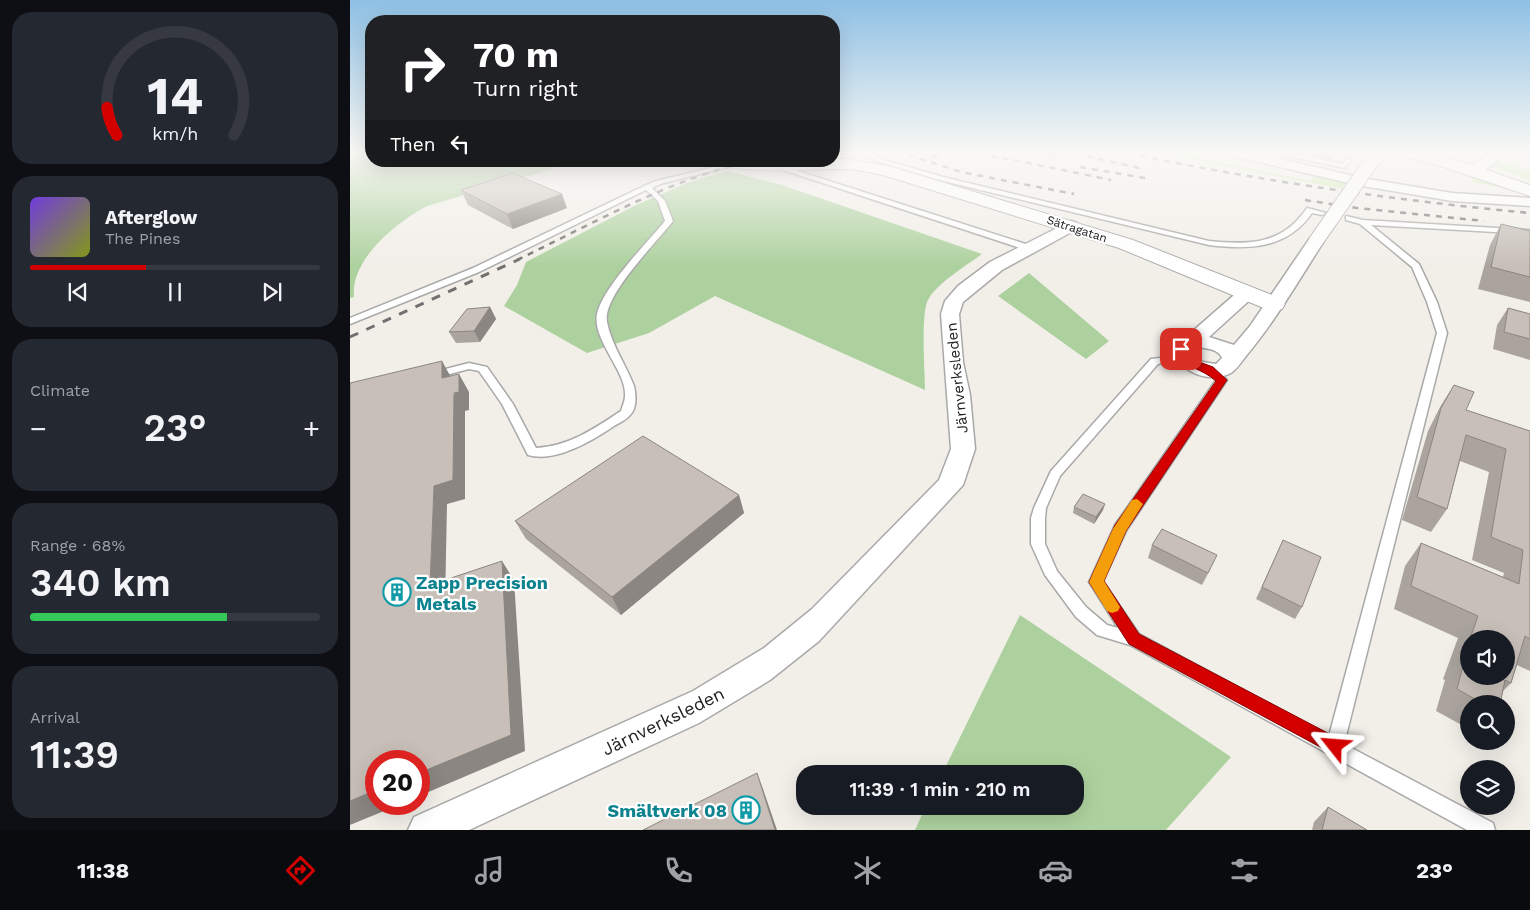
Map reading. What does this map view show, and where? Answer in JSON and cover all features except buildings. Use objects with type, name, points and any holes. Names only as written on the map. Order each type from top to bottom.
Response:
[{"type":"street","name":"Sätragatan","points":[[949,190],[1126,244],[1274,304]]},
{"type":"street","points":[[1188,349],[1194,365],[1210,370],[1224,368],[1232,361],[1257,330],[1352,190]]},
{"type":"street","points":[[1408,190],[1452,197],[1530,202]]},
{"type":"street","name":"Järnverksleden","points":[[427,830],[678,716],[725,692],[789,648],[822,619],[950,485],[963,449],[960,395],[953,362],[950,314],[954,301],[978,279],[1029,248],[1071,226]]},
{"type":"street","points":[[1188,349],[1247,293]]},
{"type":"street","points":[[1188,349],[1209,342],[1224,347],[1231,356],[1232,361]]},
{"type":"lane","points":[[350,321],[476,270],[642,190]]},
{"type":"lane","points":[[421,379],[469,366],[483,369],[507,404],[532,452],[551,453],[573,446],[626,413],[631,396],[623,372],[605,333],[601,314],[612,293],[669,220],[664,206],[656,193],[649,190]]},
{"type":"lane","points":[[851,190],[1029,248]]},
{"type":"lane","points":[[986,190],[1209,244],[1238,247],[1261,244],[1294,229],[1304,222],[1310,210],[1322,213]]},
{"type":"lane","points":[[1349,218],[1363,222],[1530,232]]},
{"type":"lane","points":[[1335,746],[1442,333],[1432,302],[1416,266],[1363,222]]},
{"type":"lane","points":[[1188,349],[1155,360],[1055,474],[1039,513],[1038,544],[1052,575],[1081,612],[1102,630],[1134,639],[1335,746],[1486,830]]},
{"type":"lane","points":[[1134,639],[1096,582],[1120,529],[1222,380],[1210,370]]},
{"type":"green space","points":[[350,190],[482,190],[427,206],[403,221],[378,242],[368,255],[360,268],[355,283],[354,297],[350,298]]},
{"type":"green space","points":[[671,190],[796,190],[982,254],[946,280],[929,298],[926,305],[924,328],[925,390],[715,296],[649,333],[587,353],[504,306],[517,285],[526,262],[636,205]]},
{"type":"green space","points":[[1029,273],[1109,341],[1086,359],[998,296]]},
{"type":"green space","points":[[1020,615],[1231,757],[1166,830],[915,830],[922,815],[1084,815],[1084,765],[946,765]]},
{"type":"railway","points":[[517,260],[603,217],[664,190]]},
{"type":"railway","points":[[1052,190],[1074,194]]},
{"type":"railway","points":[[1336,190],[1530,213]]},
{"type":"railway","points":[[1305,200],[1357,208],[1484,221]]},
{"type":"railway","points":[[350,337],[520,259]]},
{"type":"slow traffic","points":[[1112,607],[1096,582],[1120,529],[1137,504]]},
{"type":"place","name":"Zapp Precision Metals","points":[[397,592]]},
{"type":"place","name":"Smältverk 08","points":[[746,810]]},
{"type":"route","points":[[1181,349],[1181,353],[1187,362],[1210,370],[1222,380],[1120,529],[1096,582],[1134,639],[1335,746]]}]
